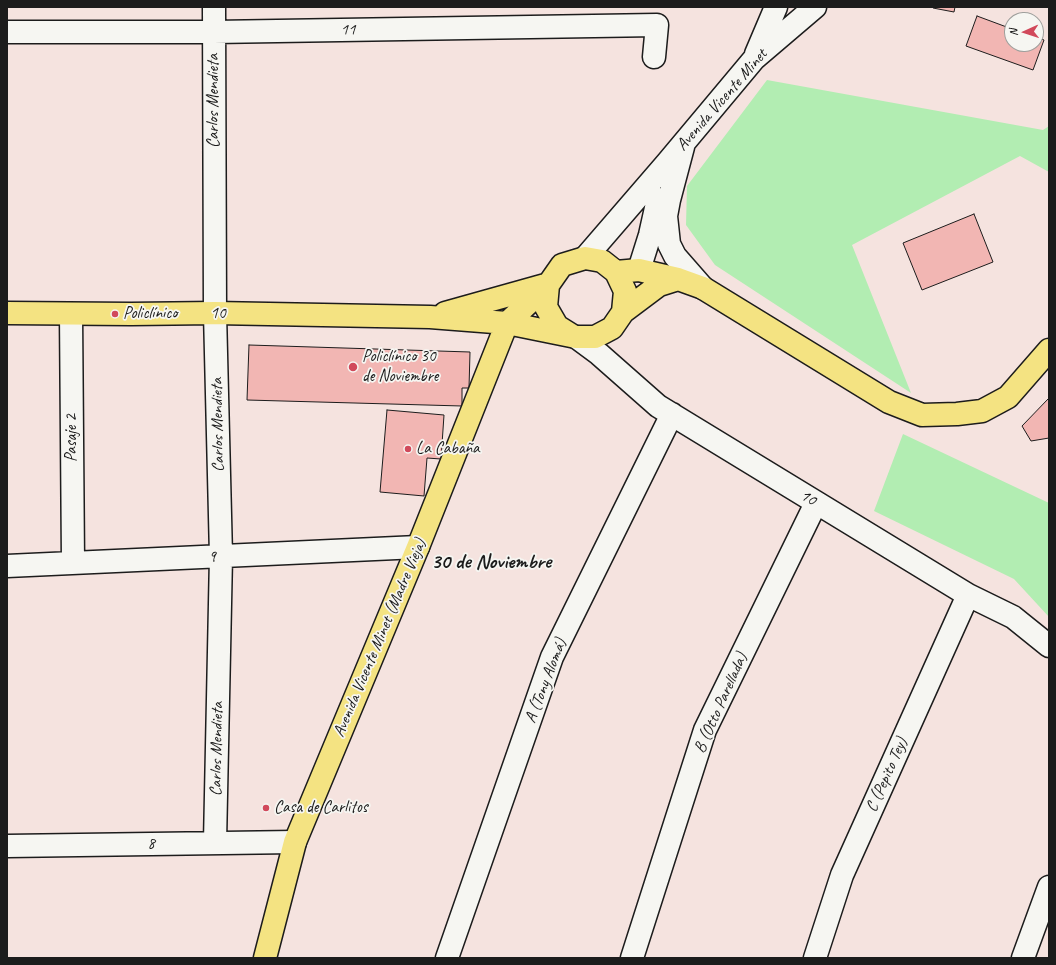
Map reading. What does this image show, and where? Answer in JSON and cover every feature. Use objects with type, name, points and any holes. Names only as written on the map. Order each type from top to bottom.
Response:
[{"type":"main road","name":"10","points":[[7,313],[215,313],[430,317],[507,323],[576,337],[595,337],[612,328],[623,312],[625,291],[616,272],[602,261],[585,258],[562,265],[548,285],[546,307],[557,326],[576,337]]},
{"type":"main road","points":[[616,272],[639,270],[703,288],[889,402],[922,415],[957,414],[982,411],[1008,397],[1049,350]]},
{"type":"main road","points":[[623,312],[659,285],[678,280]]},
{"type":"main road","name":"10","points":[[430,317],[548,285]]},
{"type":"main road","points":[[507,323],[548,285]]},
{"type":"main road","name":"Avenida Vicente Minet (Madre Vieja)","points":[[265,958],[295,842],[418,547],[507,323]]},
{"type":"street","name":"Carlos Mendieta","points":[[214,7],[215,313],[221,556],[215,842]]},
{"type":"street","points":[[754,59],[776,7]]},
{"type":"street","name":"Avenida Vicente Minet","points":[[585,258],[754,59],[815,7]]},
{"type":"street","name":"11","points":[[7,32],[214,32],[657,25],[654,57]]},
{"type":"street","points":[[684,142],[666,216],[669,244],[675,256],[703,288]]},
{"type":"street","name":"Avenida Vicente Minet","points":[[639,270],[650,235],[667,163]]},
{"type":"street","name":"Pasaje 2","points":[[71,314],[73,563]]},
{"type":"street","name":"10","points":[[576,337],[599,354],[658,406],[968,595],[1013,617],[1049,646]]},
{"type":"street","name":"A (Tony Alomá)","points":[[447,958],[552,657],[672,414]]},
{"type":"street","name":"B (Otto Parellada)","points":[[632,958],[705,730],[816,503]]},
{"type":"street","name":"9","points":[[7,566],[418,547]]},
{"type":"street","name":"C (Pepito Tey)","points":[[815,958],[842,875],[968,595]]},
{"type":"street","name":"8","points":[[7,846],[295,842]]},
{"type":"street","points":[[1023,958],[1049,887]]},
{"type":"green space","points":[[767,80],[1043,130],[1049,126],[1049,172],[1020,156],[852,245],[911,393],[715,265],[686,225],[687,186]]},
{"type":"green space","points":[[903,434],[1049,503],[1049,617],[1014,579],[874,511]]},
{"type":"building","points":[[933,7],[955,7],[954,12]]},
{"type":"building","points":[[977,16],[1004,26],[1004,52],[1040,52],[1033,70],[966,46]]},
{"type":"building","points":[[974,214],[993,262],[922,290],[903,243]]},
{"type":"building","points":[[249,345],[470,352],[469,388],[462,388],[462,406],[247,400]]},
{"type":"building","points":[[1049,398],[1049,438],[1031,441],[1022,426]]},
{"type":"building","points":[[387,410],[444,415],[441,459],[427,458],[424,496],[380,492]]},
{"type":"place","name":"Policlínico","points":[[115,314]]},
{"type":"place","name":"Policlínico 30 de Noviembre","points":[[353,367]]},
{"type":"place","name":"La Cabaña","points":[[408,449]]},
{"type":"place","name":"Casa de Carlitos","points":[[266,808]]},
{"type":"district","name":"30 de Noviembre","points":[[491,562]]}]
